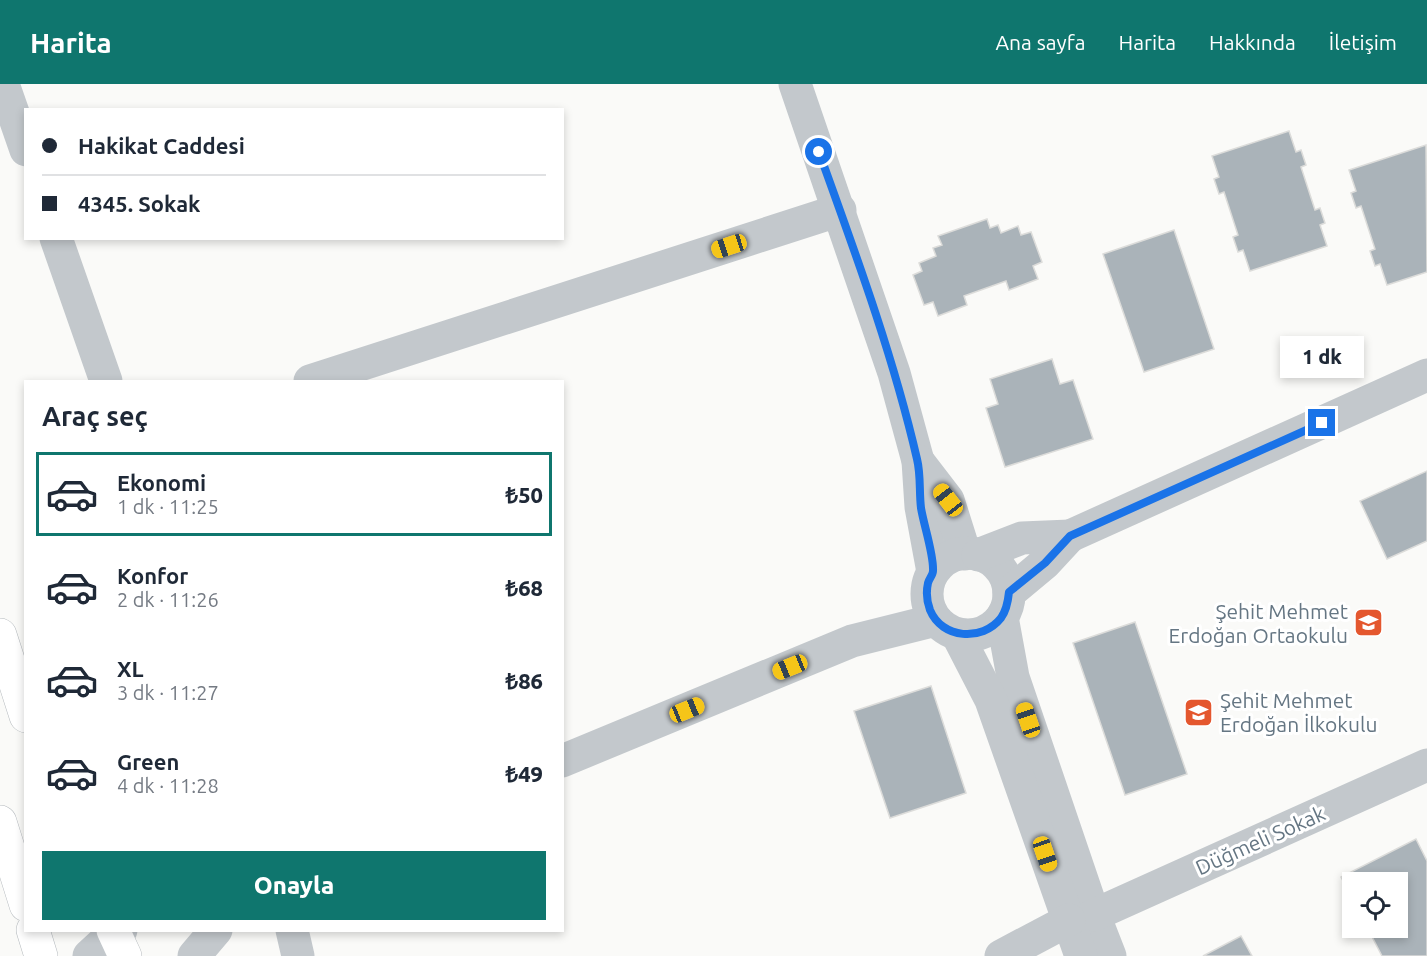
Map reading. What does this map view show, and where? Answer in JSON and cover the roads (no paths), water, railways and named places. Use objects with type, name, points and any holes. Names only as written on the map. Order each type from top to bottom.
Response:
[{"type":"main road","points":[[0,635],[24,710]]},
{"type":"main road","points":[[0,822],[24,899]]},
{"type":"main road","points":[[34,932],[41,956]]},
{"type":"street","points":[[3,84],[24,144]]},
{"type":"street","points":[[795,84],[894,373],[918,461],[921,507],[931,578],[927,596],[929,609],[946,627],[991,699],[1081,918],[1110,956]]},
{"type":"street","points":[[313,380],[840,210]]},
{"type":"street","points":[[57,240],[105,380]]},
{"type":"street","points":[[852,641],[931,578],[942,563],[953,556],[972,554],[1022,538],[1070,536],[1427,375]]},
{"type":"street","points":[[918,461],[948,500],[972,554],[990,560],[1006,580],[1005,605],[1013,677],[1081,918],[1081,956]]},
{"type":"street","points":[[564,760],[852,641],[946,627],[970,635],[982,633],[993,626],[1005,605],[1070,536]]},
{"type":"street","name":"Düğmeli Sokak","points":[[1001,956],[1081,918],[1427,765]]},
{"type":"street","points":[[194,956],[214,932]]},
{"type":"street","points":[[292,932],[298,956]]},
{"type":"street","points":[[89,956],[118,937]]},
{"type":"place","name":"Şehit Mehmet Erdoğan Ortaokulu","points":[[1369,623]]},
{"type":"place","name":"Şehit Mehmet Erdoğan İlkokulu","points":[[1199,712]]}]
